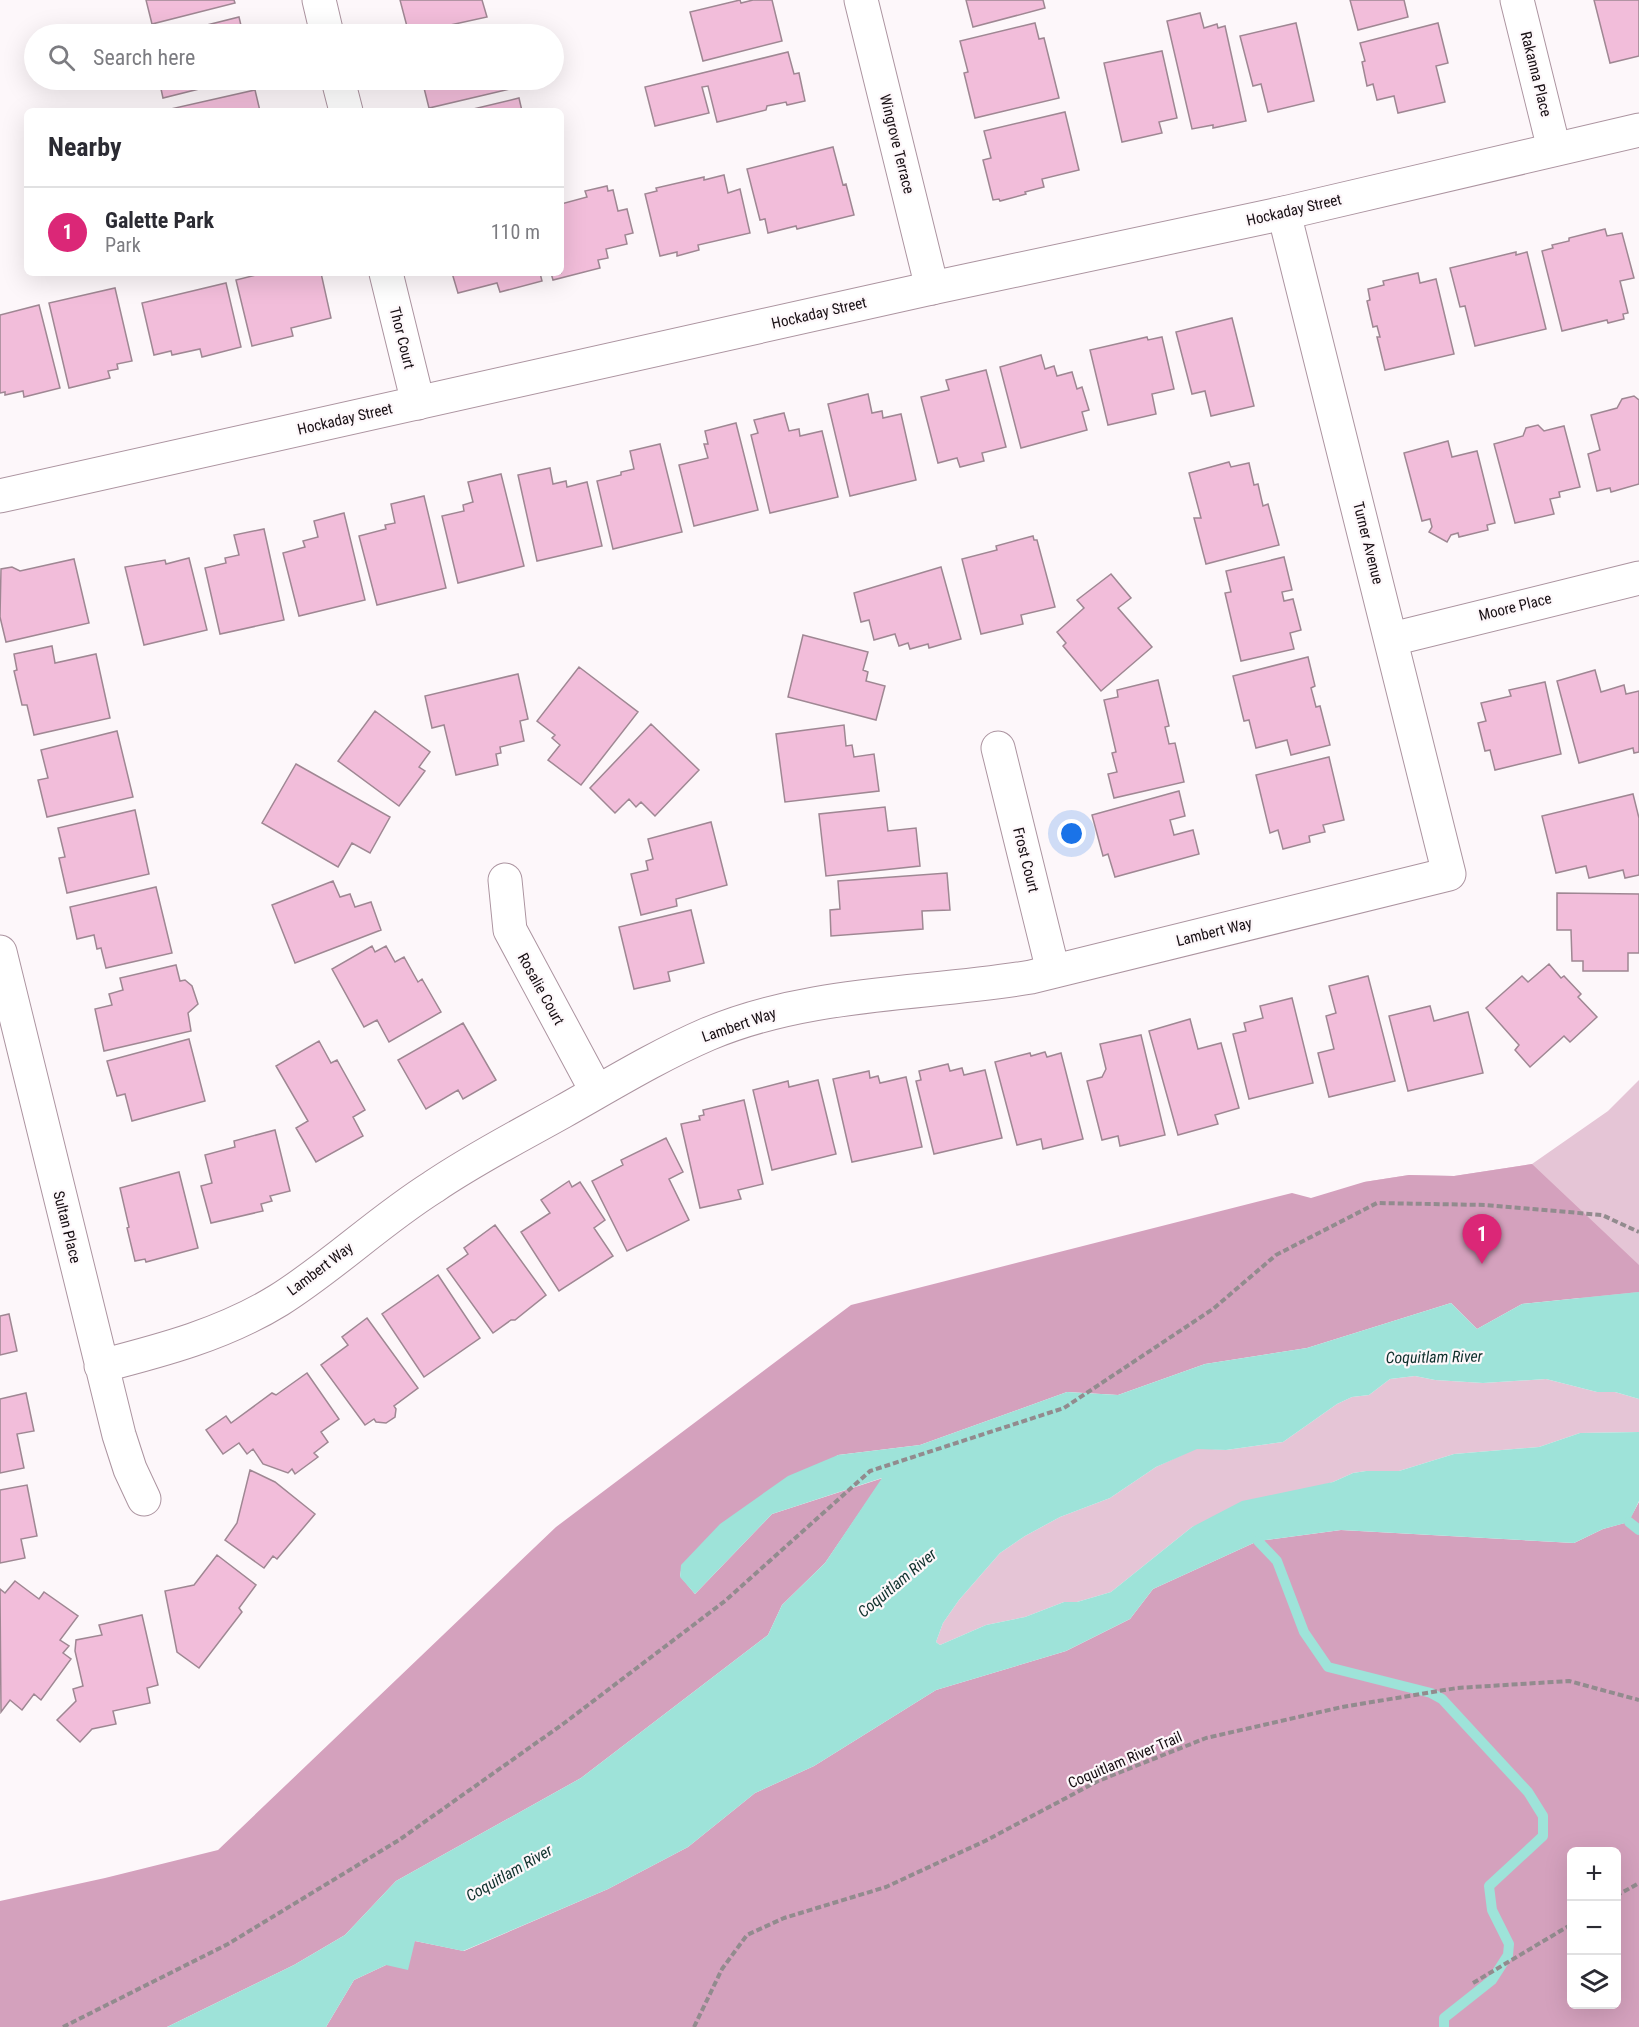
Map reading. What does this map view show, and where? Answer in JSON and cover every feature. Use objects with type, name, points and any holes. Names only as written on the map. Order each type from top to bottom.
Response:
[{"type":"street","points":[[319,0],[325,24]]},
{"type":"street","name":"Wingrove Terrace","points":[[861,0],[932,288]]},
{"type":"street","name":"Rakanna Place","points":[[1517,0],[1554,149]]},
{"type":"street","points":[[341,90],[345,108]]},
{"type":"street","name":"Hockaday Street","points":[[0,496],[932,288],[1284,213],[1639,130]]},
{"type":"street","name":"Turner Avenue","points":[[1284,213],[1449,874]]},
{"type":"street","name":"Thor Court","points":[[387,276],[418,403]]},
{"type":"street","name":"Moore Place","points":[[1392,639],[1639,578]]},
{"type":"street","name":"Frost Court","points":[[998,748],[1053,971]]},
{"type":"street","name":"Lambert Way","points":[[101,1366],[190,1341],[233,1324],[258,1311],[300,1286],[434,1186],[597,1092],[686,1045],[751,1018],[828,1001],[983,985],[1053,971],[1449,874]]},
{"type":"street","name":"Rosalie Court","points":[[504,880],[510,930],[597,1092]]},
{"type":"street","name":"Sultan Place","points":[[0,952],[101,1366],[124,1452],[144,1499]]},
{"type":"path","points":[[63,2027],[228,1944],[399,1840],[563,1724],[724,1601],[870,1471],[1064,1408],[1213,1309],[1275,1255],[1377,1203],[1486,1204],[1602,1215],[1639,1232]]},
{"type":"path","name":"Coquitlam River Trail","points":[[694,2027],[722,1969],[747,1935],[784,1918],[886,1887],[985,1840],[1098,1781],[1206,1738],[1342,1707],[1457,1688],[1569,1682],[1639,1700]]},
{"type":"path","points":[[1621,1894],[1639,1883]]},
{"type":"path","points":[[1473,1983],[1567,1926]]},
{"type":"shaded area","points":[[1639,1080],[1639,1331],[1364,1182],[1409,1175],[1454,1176],[1532,1164],[1608,1111]]},
{"type":"shaded area","points":[[1532,1164],[1639,1265],[1639,1292],[1522,1304],[1477,1329],[1451,1303],[1307,1348],[1205,1364],[1118,1395],[1067,1392],[920,1445],[838,1455],[682,1565],[680,1576],[695,1594],[772,1514],[883,1478],[825,1563],[782,1605],[768,1635],[581,1778],[396,1881],[345,1935],[294,1965],[167,2027],[0,2027],[0,1901],[218,1850],[556,1527],[851,1305],[1292,1193],[1311,1198],[1364,1182],[1409,1175],[1454,1176]]},
{"type":"shaded area","points":[[1415,1376],[1435,1380],[1483,1383],[1546,1379],[1597,1392],[1615,1392],[1639,1399],[1639,1432],[1580,1433],[1539,1447],[1454,1454],[1399,1471],[1353,1473],[1333,1482],[1192,1527],[1111,1592],[1077,1602],[1064,1602],[1025,1617],[986,1625],[940,1645],[936,1642],[943,1623],[959,1600],[1000,1553],[1025,1536],[1060,1517],[1110,1498],[1156,1467],[1197,1448],[1226,1450],[1283,1442],[1337,1404],[1352,1397],[1369,1395],[1390,1379]]},
{"type":"shaded area","points":[[1639,1502],[1639,2027],[326,2027],[354,1980],[386,1965],[415,1941],[464,1951],[608,1889],[688,1847],[755,1793],[814,1766],[936,1690],[1066,1651],[1130,1619],[1153,1589],[1258,1541],[1341,1530],[1574,1543],[1603,1529],[1628,1522]]},
{"type":"water","name":"Coquitlam River","points":[[1639,1292],[1639,1399],[1615,1392],[1597,1392],[1546,1379],[1483,1383],[1435,1380],[1415,1376],[1390,1379],[1369,1395],[1352,1397],[1337,1404],[1283,1442],[1226,1450],[1197,1449],[1156,1467],[1110,1498],[1060,1517],[1025,1536],[1000,1553],[959,1600],[943,1623],[936,1642],[940,1645],[986,1625],[1025,1617],[1064,1602],[1077,1602],[1111,1592],[1192,1527],[1242,1501],[1333,1482],[1353,1473],[1399,1471],[1454,1454],[1539,1447],[1580,1433],[1639,1432],[1639,1501],[1629,1522],[1603,1529],[1574,1543],[1341,1530],[1258,1541],[1153,1589],[1130,1619],[1066,1651],[936,1690],[814,1766],[755,1793],[688,1847],[608,1889],[463,1951],[415,1941],[408,1970],[386,1965],[354,1980],[326,2027],[167,2027],[294,1965],[345,1935],[396,1881],[581,1778],[768,1635],[782,1605],[825,1563],[882,1478],[772,1514],[695,1594],[680,1577],[681,1565],[720,1524],[788,1476],[838,1455],[920,1445],[1067,1392],[1118,1395],[1205,1364],[1307,1348],[1451,1303],[1477,1329],[1522,1304]]},
{"type":"building","points":[[146,0],[234,0],[235,3],[152,24]]},
{"type":"building","points":[[400,0],[482,0],[487,17],[455,24],[406,24]]},
{"type":"building","points":[[740,0],[741,3],[753,0],[772,0],[782,41],[703,61],[690,12]]},
{"type":"building","points":[[966,0],[1043,0],[1045,8],[973,27]]},
{"type":"building","points":[[1350,0],[1404,0],[1408,17],[1358,30]]},
{"type":"building","points":[[1594,0],[1639,0],[1639,56],[1610,63]]},
{"type":"building","points":[[1200,13],[1204,28],[1217,24],[1218,28],[1225,26],[1246,121],[1213,128],[1213,125],[1192,129],[1167,21]]},
{"type":"building","points":[[239,17],[241,24],[211,24]]},
{"type":"building","points":[[1035,23],[1039,39],[1044,38],[1059,98],[975,118],[964,73],[968,72],[960,41]]},
{"type":"building","points":[[1296,23],[1314,101],[1268,112],[1261,84],[1253,86],[1240,36]]},
{"type":"building","points":[[1438,23],[1448,63],[1436,66],[1445,102],[1398,113],[1394,96],[1377,100],[1373,84],[1367,86],[1362,62],[1365,61],[1360,43]]},
{"type":"building","points":[[1162,51],[1177,118],[1159,122],[1162,133],[1122,142],[1104,63]]},
{"type":"building","points":[[788,52],[794,74],[799,73],[805,101],[767,106],[766,110],[717,122],[708,86],[702,87],[709,113],[655,126],[645,87]]},
{"type":"building","points":[[161,90],[195,90],[163,98]]},
{"type":"building","points":[[255,90],[259,108],[175,108]]},
{"type":"building","points":[[424,90],[506,90],[429,108]]},
{"type":"building","points":[[519,98],[521,108],[477,108]]},
{"type":"building","points":[[1065,112],[1079,170],[1042,179],[1044,187],[1025,192],[1026,194],[1000,201],[999,199],[993,200],[983,160],[991,158],[984,131]]},
{"type":"building","points":[[833,147],[854,215],[797,229],[796,226],[768,233],[765,219],[760,220],[747,169]]},
{"type":"building","points":[[724,175],[728,193],[740,189],[750,233],[698,245],[699,250],[677,256],[677,252],[660,256],[645,194],[657,191],[656,188]]},
{"type":"building","points":[[607,186],[608,191],[613,190],[618,211],[627,209],[633,233],[625,235],[627,244],[606,249],[608,258],[598,260],[600,268],[553,280],[552,276],[564,276],[564,203],[587,197],[585,191]]},
{"type":"building","points":[[1605,229],[1607,236],[1622,233],[1634,278],[1620,281],[1628,313],[1623,314],[1624,319],[1608,323],[1607,320],[1562,331],[1542,251],[1553,248],[1552,245],[1569,241],[1569,238]]},
{"type":"building","points":[[1516,252],[1516,255],[1527,252],[1546,329],[1475,346],[1465,306],[1460,307],[1450,268]]},
{"type":"building","points":[[1418,273],[1420,283],[1436,279],[1454,354],[1385,370],[1377,337],[1380,337],[1377,326],[1373,327],[1367,301],[1370,300],[1368,289],[1384,285],[1383,281]]},
{"type":"building","points":[[252,276],[322,276],[331,318],[291,328],[293,336],[252,346],[236,280]]},
{"type":"building","points":[[453,276],[541,276],[542,281],[500,292],[497,283],[458,293]]},
{"type":"building","points":[[226,283],[241,347],[202,357],[200,349],[172,355],[171,351],[154,355],[142,303]]},
{"type":"building","points":[[115,288],[132,361],[117,364],[118,369],[108,371],[110,378],[69,388],[49,303]]},
{"type":"building","points":[[39,305],[60,388],[24,397],[23,391],[5,395],[5,392],[0,393],[0,315]]},
{"type":"building","points":[[1232,318],[1254,406],[1211,416],[1205,391],[1192,394],[1176,332]]},
{"type":"building","points":[[1147,337],[1148,340],[1162,337],[1174,389],[1152,394],[1156,414],[1108,425],[1090,350]]},
{"type":"building","points":[[1041,355],[1045,369],[1054,366],[1057,376],[1072,372],[1077,389],[1082,387],[1089,410],[1082,412],[1087,430],[1021,448],[1000,367]]},
{"type":"building","points":[[986,370],[1006,447],[982,453],[984,461],[960,467],[957,458],[938,463],[921,397],[949,390],[946,380]]},
{"type":"building","points":[[868,394],[872,413],[882,411],[883,418],[901,414],[916,480],[850,496],[828,404]]},
{"type":"building","points":[[1634,396],[1639,400],[1639,484],[1611,492],[1610,488],[1597,491],[1588,454],[1600,450],[1591,415],[1617,408],[1622,399]]},
{"type":"building","points":[[784,413],[789,431],[799,429],[800,436],[822,431],[838,497],[770,513],[751,435],[758,433],[754,420]]},
{"type":"building","points":[[736,423],[758,510],[694,526],[679,465],[708,458],[704,444],[708,444],[705,431]]},
{"type":"building","points":[[1538,425],[1544,431],[1564,426],[1580,487],[1559,492],[1560,497],[1550,499],[1554,514],[1515,523],[1494,444],[1523,436],[1526,428]]},
{"type":"building","points":[[1448,441],[1452,457],[1477,451],[1495,523],[1487,525],[1488,530],[1459,537],[1458,533],[1451,535],[1447,542],[1429,532],[1432,527],[1430,519],[1422,521],[1404,453]]},
{"type":"building","points":[[660,444],[682,532],[613,549],[597,481],[634,469],[630,451]]},
{"type":"building","points":[[1229,462],[1231,467],[1249,463],[1254,485],[1258,484],[1263,506],[1268,504],[1279,545],[1206,564],[1194,518],[1201,518],[1189,473]]},
{"type":"building","points":[[550,468],[553,484],[566,481],[567,487],[587,482],[602,546],[537,561],[518,475]]},
{"type":"building","points":[[501,474],[524,566],[458,583],[442,516],[464,511],[463,505],[473,502],[468,482]]},
{"type":"building","points":[[424,496],[446,588],[377,605],[359,536],[386,529],[385,525],[395,523],[391,504]]},
{"type":"building","points":[[344,513],[365,600],[299,616],[283,553],[305,547],[303,541],[318,537],[314,521]]},
{"type":"building","points":[[264,529],[284,620],[220,634],[205,568],[226,563],[225,558],[239,555],[234,535]]},
{"type":"building","points":[[1033,536],[1034,540],[1037,540],[1055,607],[1021,615],[1023,624],[981,634],[962,559],[997,550],[996,546]]},
{"type":"building","points":[[1284,557],[1292,590],[1282,592],[1284,601],[1293,599],[1301,630],[1290,633],[1294,649],[1241,661],[1225,593],[1231,592],[1226,571]]},
{"type":"building","points":[[189,558],[207,630],[144,645],[125,567],[165,560],[166,564]]},
{"type":"building","points":[[74,559],[89,623],[6,642],[0,617],[1,569],[12,567],[20,571]]},
{"type":"building","points":[[941,567],[961,639],[929,648],[928,644],[910,649],[908,643],[899,646],[895,634],[874,640],[869,620],[861,622],[854,593]]},
{"type":"building","points":[[1111,574],[1131,598],[1118,608],[1152,647],[1101,691],[1063,646],[1066,643],[1057,632],[1084,608],[1077,600]]},
{"type":"building","points":[[803,635],[868,652],[863,670],[868,672],[866,681],[885,686],[876,720],[788,697]]},
{"type":"building","points":[[52,646],[55,663],[96,654],[110,718],[34,735],[27,705],[22,705],[14,671],[17,670],[14,654]]},
{"type":"building","points":[[1308,657],[1315,686],[1311,688],[1316,707],[1320,706],[1330,745],[1291,755],[1287,740],[1256,748],[1249,720],[1244,721],[1233,676]]},
{"type":"building","points":[[579,667],[638,712],[581,785],[548,760],[560,745],[552,738],[555,735],[537,721]]},
{"type":"building","points":[[1595,670],[1601,692],[1624,685],[1626,694],[1639,691],[1639,752],[1634,753],[1633,748],[1579,763],[1557,681]]},
{"type":"building","points":[[518,674],[528,719],[520,721],[524,741],[500,747],[501,753],[496,754],[498,765],[456,775],[444,725],[432,728],[425,696]]},
{"type":"building","points":[[1158,680],[1169,726],[1165,727],[1169,744],[1175,743],[1184,782],[1114,798],[1108,774],[1117,772],[1112,753],[1116,752],[1104,700],[1118,697],[1117,690]]},
{"type":"building","points":[[1545,682],[1561,754],[1495,770],[1490,750],[1485,751],[1478,723],[1486,721],[1481,703],[1511,696],[1509,690]]},
{"type":"building","points":[[375,711],[430,752],[419,767],[425,771],[399,806],[338,761]]},
{"type":"building","points":[[651,724],[699,770],[655,816],[641,802],[636,807],[629,799],[615,813],[590,788]]},
{"type":"building","points":[[844,725],[846,746],[852,745],[854,757],[874,754],[879,791],[785,802],[776,734]]},
{"type":"building","points":[[117,731],[133,797],[47,817],[38,780],[48,778],[41,750]]},
{"type":"building","points":[[1329,757],[1344,820],[1323,825],[1325,832],[1309,836],[1310,842],[1283,849],[1278,830],[1270,833],[1256,775]]},
{"type":"building","points":[[296,764],[390,817],[370,853],[352,843],[338,867],[262,823]]},
{"type":"building","points":[[1179,791],[1185,816],[1170,820],[1174,835],[1193,830],[1199,854],[1115,877],[1108,854],[1103,856],[1092,815]]},
{"type":"building","points":[[1633,794],[1639,818],[1639,875],[1625,878],[1623,870],[1589,878],[1586,866],[1556,873],[1542,816]]},
{"type":"building","points":[[885,807],[888,831],[916,828],[920,866],[826,876],[819,814]]},
{"type":"building","points":[[135,810],[149,874],[67,893],[59,858],[65,857],[58,828]]},
{"type":"building","points":[[711,822],[727,885],[676,899],[677,906],[641,915],[631,874],[648,870],[646,861],[653,859],[648,839]]},
{"type":"building","points":[[947,873],[950,910],[922,911],[923,929],[831,936],[830,910],[840,909],[838,881]]},
{"type":"building","points":[[333,881],[340,897],[350,894],[355,907],[371,902],[381,930],[295,963],[272,905]]},
{"type":"building","points":[[156,887],[172,953],[106,968],[101,948],[97,949],[94,935],[77,939],[70,907]]},
{"type":"building","points":[[1557,893],[1639,894],[1639,953],[1628,953],[1628,971],[1583,971],[1583,961],[1572,961],[1571,930],[1557,930]]},
{"type":"building","points":[[691,910],[704,963],[668,972],[670,981],[634,989],[619,927]]},
{"type":"building","points":[[372,946],[375,952],[386,946],[395,962],[404,957],[418,982],[422,979],[441,1012],[389,1042],[377,1020],[364,1027],[332,969]]},
{"type":"building","points":[[1549,964],[1561,978],[1564,976],[1581,994],[1578,997],[1597,1017],[1570,1042],[1564,1036],[1530,1067],[1515,1050],[1519,1045],[1486,1008],[1522,976],[1528,982]]},
{"type":"building","points":[[176,965],[180,981],[185,980],[192,986],[198,1004],[188,1013],[191,1031],[104,1051],[95,1009],[112,1005],[109,994],[123,990],[120,978]]},
{"type":"building","points":[[1368,976],[1395,1081],[1329,1097],[1318,1053],[1334,1049],[1326,1016],[1336,1013],[1329,986]]},
{"type":"building","points":[[1292,998],[1313,1083],[1249,1099],[1233,1034],[1246,1031],[1244,1023],[1263,1018],[1260,1006]]},
{"type":"building","points":[[1430,1006],[1434,1021],[1468,1012],[1483,1073],[1408,1091],[1389,1016]]},
{"type":"building","points":[[1190,1019],[1198,1049],[1221,1043],[1239,1108],[1215,1115],[1218,1124],[1178,1135],[1149,1031]]},
{"type":"building","points":[[463,1023],[496,1080],[463,1099],[458,1090],[426,1109],[398,1060]]},
{"type":"building","points":[[1141,1035],[1165,1135],[1120,1146],[1118,1136],[1102,1140],[1087,1081],[1102,1077],[1106,1069],[1100,1044]]},
{"type":"building","points":[[189,1039],[205,1101],[132,1121],[125,1094],[117,1096],[107,1061]]},
{"type":"building","points":[[319,1041],[331,1063],[337,1060],[365,1110],[353,1117],[363,1136],[316,1162],[296,1128],[308,1121],[276,1066]]},
{"type":"building","points":[[1045,1052],[1047,1057],[1061,1053],[1083,1139],[1043,1149],[1041,1139],[1017,1145],[995,1062],[1030,1053],[1031,1056]]},
{"type":"building","points":[[948,1064],[950,1071],[962,1068],[964,1075],[985,1070],[1002,1138],[934,1154],[916,1081],[921,1080],[919,1071]]},
{"type":"building","points":[[869,1071],[870,1078],[878,1076],[880,1083],[906,1077],[922,1147],[852,1162],[833,1079]]},
{"type":"building","points":[[818,1080],[836,1154],[772,1170],[753,1090],[788,1081],[789,1087]]},
{"type":"building","points":[[744,1100],[763,1184],[738,1190],[741,1199],[700,1208],[681,1124],[700,1120],[699,1116],[704,1115],[703,1110]]},
{"type":"building","points":[[275,1130],[290,1191],[270,1196],[272,1201],[261,1204],[263,1211],[211,1223],[201,1186],[212,1183],[205,1155],[235,1147],[234,1141]]},
{"type":"building","points":[[666,1138],[683,1172],[669,1179],[689,1220],[627,1251],[592,1181],[623,1165],[621,1160]]},
{"type":"building","points":[[179,1172],[198,1248],[146,1262],[145,1259],[135,1261],[120,1188]]},
{"type":"building","points":[[569,1181],[572,1187],[580,1182],[605,1220],[594,1228],[613,1256],[559,1291],[521,1232],[550,1213],[541,1200]]},
{"type":"building","points":[[495,1225],[546,1295],[515,1320],[511,1320],[493,1333],[447,1269],[468,1254],[464,1248]]},
{"type":"building","points":[[438,1275],[480,1338],[424,1377],[382,1314]]},
{"type":"building","points":[[9,1314],[17,1351],[0,1355],[0,1316]]},
{"type":"building","points":[[367,1318],[418,1388],[394,1406],[395,1417],[386,1423],[376,1422],[374,1419],[365,1425],[321,1365],[348,1345],[342,1337]]},
{"type":"building","points":[[307,1373],[339,1419],[321,1432],[328,1442],[314,1453],[318,1457],[295,1474],[292,1469],[288,1473],[263,1464],[253,1449],[247,1454],[239,1443],[223,1454],[206,1430],[226,1416],[231,1423],[272,1393],[276,1395]]},
{"type":"building","points":[[26,1393],[34,1431],[17,1434],[24,1468],[0,1473],[0,1399]]},
{"type":"building","points":[[250,1470],[275,1482],[315,1514],[277,1559],[273,1556],[264,1568],[225,1540],[237,1523]]},
{"type":"building","points":[[27,1485],[37,1536],[21,1539],[25,1558],[0,1563],[0,1490]]},
{"type":"building","points":[[217,1555],[256,1585],[239,1608],[242,1612],[199,1668],[177,1652],[165,1591],[194,1585]]},
{"type":"building","points":[[15,1581],[39,1599],[44,1592],[78,1616],[60,1640],[69,1646],[63,1653],[71,1659],[41,1700],[34,1694],[22,1710],[10,1700],[1,1712],[0,1589],[5,1593]]},
{"type":"building","points":[[142,1615],[158,1685],[147,1688],[150,1703],[113,1711],[116,1724],[92,1729],[80,1742],[57,1720],[76,1701],[73,1689],[83,1686],[75,1651],[76,1640],[102,1635],[99,1625]]},
{"type":"waterway","points":[[1629,1522],[1639,1530]]},
{"type":"waterway","points":[[1258,1541],[1277,1561],[1304,1632],[1328,1667],[1431,1693],[1442,1699],[1528,1792],[1543,1816],[1543,1836],[1489,1886],[1492,1910],[1509,1944],[1508,1955],[1492,1980],[1444,2018],[1444,2027]]},
{"type":"place","name":"Galette Park","points":[[1482,1264]]}]
